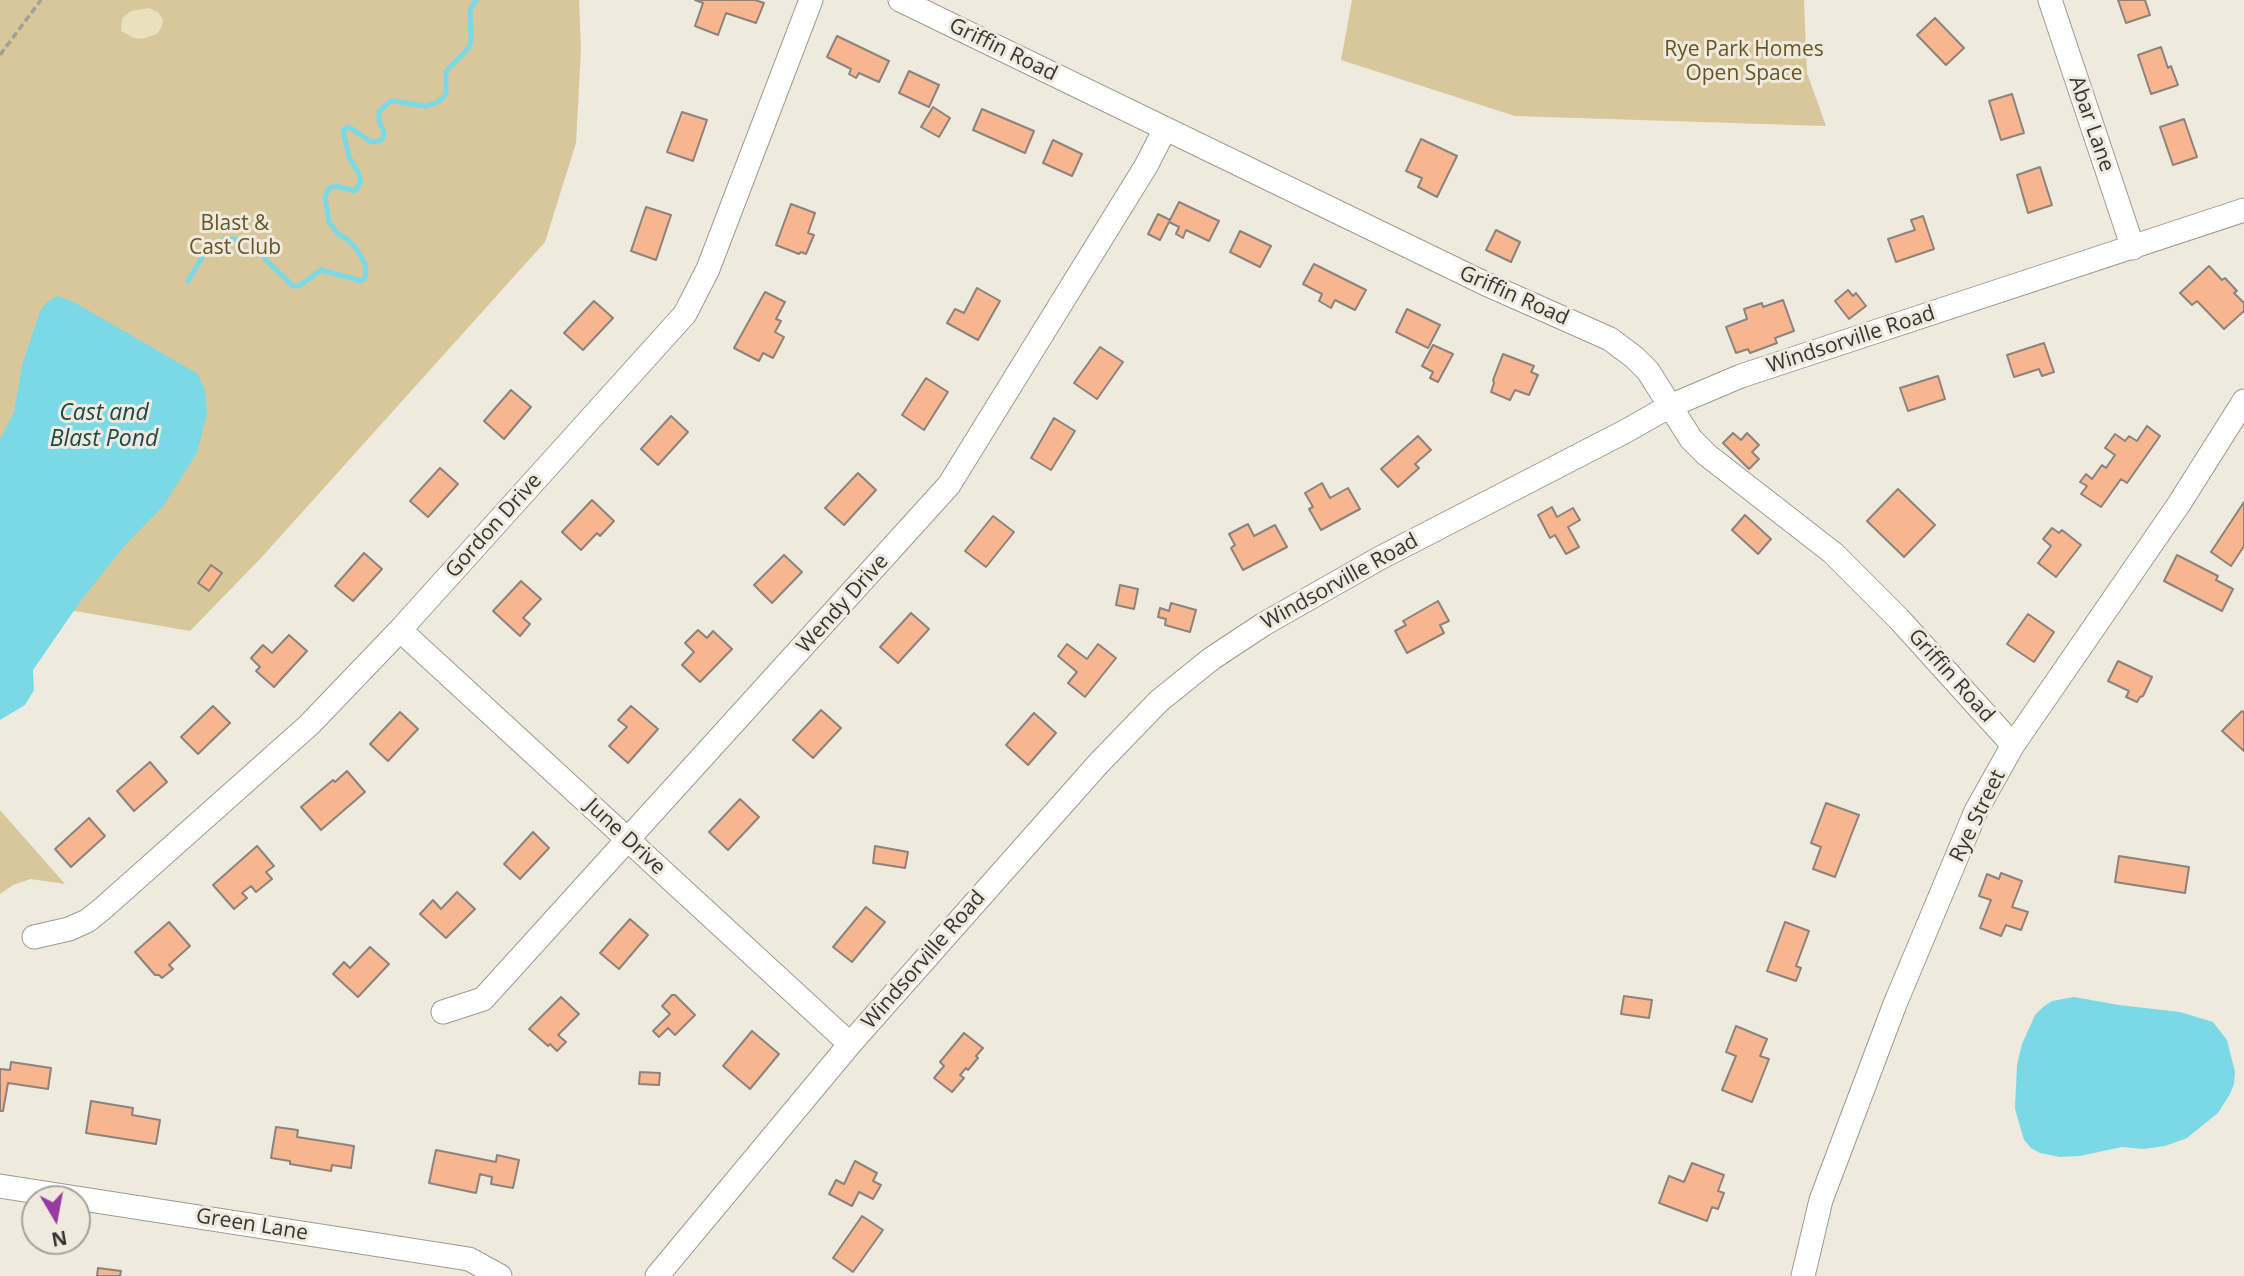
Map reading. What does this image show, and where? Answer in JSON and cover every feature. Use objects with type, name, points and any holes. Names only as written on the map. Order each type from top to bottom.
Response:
[{"type":"street","name":"Gordon Drive","points":[[34,937],[69,929],[87,921],[309,725],[400,630],[685,314],[708,269],[811,0]]},
{"type":"street","name":"Griffin Road","points":[[900,0],[1486,284],[1609,339],[1648,371],[1691,439],[1833,553],[1899,619],[2013,745]]},
{"type":"street","name":"Abar Lane","points":[[2050,0],[2133,248]]},
{"type":"street","name":"Wendy Drive","points":[[443,1012],[483,999],[949,485],[1139,178],[1165,129]]},
{"type":"street","name":"Windsorville Road","points":[[657,1276],[850,1044],[1098,764],[1159,701],[1211,659],[1264,624],[1380,558],[1670,407],[1741,376],[2244,210]]},
{"type":"street","name":"Rye Street","points":[[1803,1276],[1821,1200],[1895,1004],[1976,811],[2013,745],[2179,504],[2244,401]]},
{"type":"street","name":"June Drive","points":[[400,630],[850,1044]]},
{"type":"street","name":"Green Lane","points":[[0,1186],[469,1259],[500,1276]]},
{"type":"path","points":[[0,55],[41,0]]},
{"type":"green space","name":"Blast & Cast Club","points":[[0,0],[579,0],[581,49],[576,143],[545,242],[261,558],[190,631],[29,603],[0,635]]},
{"type":"green space","name":"Rye Park Homes Open Space","points":[[1352,0],[1804,0],[1807,73],[1826,126],[1515,116],[1341,60]]},
{"type":"green space","points":[[0,810],[65,884],[31,879],[13,885],[0,894]]},
{"type":"sand","points":[[149,8],[158,12],[163,20],[157,34],[142,39],[121,31],[122,19],[126,15],[131,11]]},
{"type":"water","name":"Cast and Blast Pond","points":[[57,296],[72,301],[198,374],[205,390],[207,413],[197,453],[164,505],[126,544],[82,599],[33,670],[34,690],[25,705],[0,720],[0,439],[14,412],[22,365],[40,311],[47,302]]},
{"type":"water","points":[[2074,997],[2180,1012],[2213,1022],[2227,1040],[2235,1072],[2230,1094],[2218,1113],[2187,1138],[2165,1146],[2144,1149],[2122,1147],[2080,1156],[2060,1157],[2040,1153],[2031,1148],[2024,1140],[2015,1109],[2017,1065],[2022,1044],[2035,1015],[2043,1007],[2052,1001]]},
{"type":"building","points":[[695,0],[755,0],[764,3],[756,23],[726,13],[718,35],[695,26],[703,3]]},
{"type":"building","points":[[2118,0],[2145,0],[2150,15],[2126,23]]},
{"type":"building","points":[[1935,18],[1964,48],[1946,65],[1917,35]]},
{"type":"building","points":[[837,36],[889,61],[879,82],[859,73],[856,78],[849,74],[851,69],[827,57]]},
{"type":"building","points":[[2161,47],[2168,68],[2171,66],[2178,85],[2151,94],[2138,55]]},
{"type":"building","points":[[909,71],[939,85],[929,107],[899,93]]},
{"type":"building","points":[[2012,94],[2024,133],[2001,140],[1989,101]]},
{"type":"building","points":[[933,107],[950,118],[939,137],[921,127]]},
{"type":"building","points":[[982,109],[1034,131],[1025,153],[973,130]]},
{"type":"building","points":[[682,112],[707,120],[693,161],[667,152]]},
{"type":"building","points":[[2184,119],[2197,157],[2173,165],[2160,127]]},
{"type":"building","points":[[1421,139],[1457,156],[1437,197],[1418,187],[1422,178],[1406,171]]},
{"type":"building","points":[[1053,140],[1082,154],[1072,176],[1043,163]]},
{"type":"building","points":[[2040,167],[2052,205],[2028,213],[2017,175]]},
{"type":"building","points":[[1179,202],[1219,221],[1209,241],[1186,230],[1183,238],[1176,234],[1179,227],[1169,222],[1160,240],[1148,234],[1158,214],[1170,220]]},
{"type":"building","points":[[791,204],[815,213],[808,233],[814,235],[806,254],[776,245]]},
{"type":"building","points":[[646,207],[671,215],[656,260],[631,251]]},
{"type":"building","points":[[1923,216],[1934,249],[1896,262],[1888,239],[1915,230],[1911,220]]},
{"type":"building","points":[[1496,230],[1520,242],[1511,262],[1486,250]]},
{"type":"building","points":[[1240,231],[1271,246],[1260,267],[1230,252]]},
{"type":"building","points":[[1314,264],[1366,290],[1355,310],[1335,300],[1331,308],[1319,301],[1322,294],[1303,284]]},
{"type":"building","points":[[2209,266],[2222,280],[2225,278],[2244,303],[2244,311],[2224,329],[2197,301],[2192,305],[2180,293]]},
{"type":"building","points":[[977,288],[1000,301],[978,340],[947,323],[955,309],[964,313]]},
{"type":"building","points":[[1848,290],[1853,296],[1856,293],[1866,306],[1849,319],[1835,301]]},
{"type":"building","points":[[765,292],[785,302],[776,319],[781,321],[775,332],[784,337],[773,358],[763,353],[759,361],[734,348]]},
{"type":"building","points":[[1783,300],[1794,331],[1775,338],[1777,343],[1750,353],[1748,349],[1736,353],[1726,327],[1747,319],[1744,309],[1762,303],[1763,307]]},
{"type":"building","points":[[594,301],[613,318],[583,350],[564,333]]},
{"type":"building","points":[[1407,309],[1440,325],[1428,348],[1396,332]]},
{"type":"building","points":[[2044,343],[2054,372],[2042,376],[2039,369],[2014,377],[2007,355]]},
{"type":"building","points":[[1433,345],[1453,354],[1438,382],[1430,378],[1433,372],[1422,366]]},
{"type":"building","points":[[1100,347],[1123,362],[1097,399],[1074,383]]},
{"type":"building","points":[[1503,354],[1534,366],[1531,372],[1538,375],[1529,395],[1515,390],[1510,400],[1491,392]]},
{"type":"building","points":[[1938,376],[1945,399],[1908,411],[1900,388]]},
{"type":"building","points":[[926,378],[948,392],[924,430],[902,415]]},
{"type":"building","points":[[511,390],[531,407],[504,439],[484,421]]},
{"type":"building","points":[[671,416],[688,432],[658,465],[641,449]]},
{"type":"building","points":[[1054,418],[1075,431],[1051,470],[1031,458]]},
{"type":"building","points":[[2147,426],[2160,436],[2127,483],[2121,479],[2101,507],[2081,494],[2087,486],[2080,482],[2086,474],[2092,479],[2102,465],[2106,468],[2115,455],[2105,448],[2115,434],[2125,441],[2129,436],[2137,441]]},
{"type":"building","points":[[1733,433],[1741,440],[1747,433],[1759,445],[1752,452],[1759,459],[1749,469],[1723,443]]},
{"type":"building","points":[[1418,436],[1431,450],[1415,464],[1419,468],[1398,487],[1381,469]]},
{"type":"building","points":[[440,468],[458,484],[428,517],[410,501]]},
{"type":"building","points":[[858,473],[876,490],[844,525],[825,508]]},
{"type":"building","points":[[1322,483],[1330,498],[1348,488],[1360,509],[1321,530],[1309,509],[1313,507],[1305,493]]},
{"type":"building","points":[[1898,489],[1935,525],[1904,557],[1867,521]]},
{"type":"building","points":[[592,500],[614,521],[600,536],[597,533],[581,550],[562,532]]},
{"type":"building","points":[[2244,502],[2244,546],[2231,566],[2211,552]]},
{"type":"building","points":[[1552,507],[1557,517],[1573,508],[1580,520],[1568,527],[1579,547],[1566,554],[1555,535],[1550,538],[1538,515]]},
{"type":"building","points":[[1745,515],[1771,539],[1758,554],[1732,530]]},
{"type":"building","points":[[993,516],[1014,532],[986,567],[965,551]]},
{"type":"building","points":[[1248,524],[1254,536],[1275,525],[1287,547],[1243,570],[1231,548],[1235,545],[1229,534]]},
{"type":"building","points":[[2052,528],[2059,533],[2062,530],[2081,545],[2056,577],[2038,563],[2051,546],[2043,539]]},
{"type":"building","points":[[364,553],[382,569],[353,601],[335,586]]},
{"type":"building","points":[[784,555],[802,572],[772,603],[754,585]]},
{"type":"building","points":[[2177,555],[2218,576],[2216,580],[2233,589],[2222,611],[2164,581]]},
{"type":"building","points":[[211,565],[222,573],[209,591],[198,583]]},
{"type":"building","points":[[521,581],[541,599],[523,618],[530,624],[520,636],[493,611]]},
{"type":"building","points":[[1120,585],[1138,589],[1134,609],[1116,605]]},
{"type":"building","points":[[1438,601],[1449,621],[1440,625],[1444,633],[1407,653],[1395,631],[1406,625],[1403,621]]},
{"type":"building","points":[[1171,603],[1196,610],[1190,632],[1165,625],[1166,619],[1158,617],[1160,608],[1169,611]]},
{"type":"building","points":[[911,613],[929,629],[898,663],[880,647]]},
{"type":"building","points":[[2028,614],[2054,632],[2034,662],[2007,644]]},
{"type":"building","points":[[698,630],[707,638],[713,631],[732,649],[700,682],[682,665],[694,652],[685,643]]},
{"type":"building","points":[[289,635],[307,651],[274,687],[256,671],[260,667],[251,658],[263,645],[272,653]]},
{"type":"building","points":[[1067,644],[1087,659],[1098,644],[1116,658],[1085,697],[1068,683],[1077,672],[1058,656]]},
{"type":"building","points":[[2118,661],[2152,677],[2137,702],[2126,697],[2129,691],[2108,681]]},
{"type":"building","points":[[213,706],[230,723],[198,754],[181,737]]},
{"type":"building","points":[[631,706],[658,729],[628,763],[609,746],[627,727],[618,720]]},
{"type":"building","points":[[821,710],[841,728],[813,758],[793,740]]},
{"type":"building","points":[[2242,711],[2244,713],[2244,751],[2222,731]]},
{"type":"building","points":[[400,712],[418,729],[388,761],[370,744]]},
{"type":"building","points":[[1034,713],[1056,733],[1028,765],[1006,745]]},
{"type":"building","points":[[150,762],[167,782],[134,811],[117,791]]},
{"type":"building","points":[[347,771],[365,792],[321,830],[301,807]]},
{"type":"building","points":[[740,799],[759,817],[728,850],[709,832]]},
{"type":"building","points":[[1826,803],[1859,815],[1835,877],[1813,869],[1821,847],[1811,843]]},
{"type":"building","points":[[89,818],[105,836],[71,867],[55,849]]},
{"type":"building","points":[[533,832],[549,848],[520,879],[504,864]]},
{"type":"building","points":[[257,846],[274,866],[266,872],[272,879],[256,892],[251,886],[242,893],[247,898],[234,909],[213,885]]},
{"type":"building","points":[[875,846],[908,852],[905,868],[873,863]]},
{"type":"building","points":[[2119,856],[2189,867],[2185,893],[2115,882]]},
{"type":"building","points":[[2001,873],[2022,881],[2012,907],[2028,912],[2021,930],[2006,925],[2001,936],[1980,928],[1991,900],[1979,896],[1987,874],[1999,879]]},
{"type":"building","points":[[457,892],[475,909],[446,938],[420,914],[433,900],[441,909]]},
{"type":"building","points":[[866,907],[885,922],[852,962],[833,947]]},
{"type":"building","points":[[630,919],[648,935],[619,969],[600,953]]},
{"type":"building","points":[[169,922],[190,946],[169,965],[173,969],[162,978],[155,975],[135,952]]},
{"type":"building","points":[[1785,922],[1809,931],[1796,966],[1801,968],[1796,981],[1767,971]]},
{"type":"building","points":[[370,947],[389,964],[358,997],[333,974],[344,962],[350,968]]},
{"type":"building","points":[[672,995],[695,1015],[675,1035],[668,1028],[659,1037],[653,1031],[670,1014],[662,1006]]},
{"type":"building","points":[[1624,996],[1652,1000],[1649,1018],[1621,1014]]},
{"type":"building","points":[[561,997],[579,1014],[558,1035],[566,1042],[557,1051],[529,1029]]},
{"type":"building","points":[[1736,1026],[1767,1039],[1760,1056],[1769,1059],[1752,1102],[1722,1090],[1736,1056],[1726,1052]]},
{"type":"building","points":[[752,1031],[779,1054],[750,1089],[723,1066]]},
{"type":"building","points":[[964,1033],[983,1048],[968,1070],[966,1068],[960,1075],[964,1078],[952,1092],[934,1078],[944,1066],[940,1062]]},
{"type":"building","points":[[11,1062],[51,1068],[48,1089],[8,1083],[3,1111],[0,1111],[0,1069],[10,1070]]},
{"type":"building","points":[[640,1072],[660,1073],[659,1085],[639,1084]]},
{"type":"building","points":[[91,1101],[133,1108],[132,1115],[160,1120],[156,1144],[86,1133]]},
{"type":"building","points":[[276,1127],[298,1130],[297,1137],[354,1146],[351,1168],[332,1165],[331,1171],[271,1158]]},
{"type":"building","points":[[436,1150],[496,1162],[497,1155],[519,1160],[513,1188],[491,1184],[492,1177],[480,1174],[476,1193],[429,1183]]},
{"type":"building","points":[[855,1161],[877,1173],[873,1181],[881,1185],[873,1199],[859,1192],[852,1206],[829,1194],[836,1180],[844,1184]]},
{"type":"building","points":[[1692,1163],[1724,1175],[1718,1191],[1724,1193],[1718,1209],[1712,1207],[1707,1221],[1659,1203],[1669,1176],[1684,1182]]},
{"type":"building","points":[[862,1216],[883,1230],[853,1272],[833,1258]]},
{"type":"building","points":[[98,1268],[121,1271],[120,1276],[97,1276]]},
{"type":"waterway","points":[[188,281],[204,254],[224,239],[254,240],[265,259],[293,286],[299,286],[321,270],[362,281],[366,275],[365,264],[356,248],[338,234],[329,222],[325,197],[329,188],[335,186],[355,191],[361,182],[349,157],[343,130],[349,127],[371,142],[379,141],[384,132],[379,121],[379,112],[387,104],[392,101],[426,106],[438,102],[446,94],[446,71],[468,49],[471,41],[470,10],[476,0]]}]
